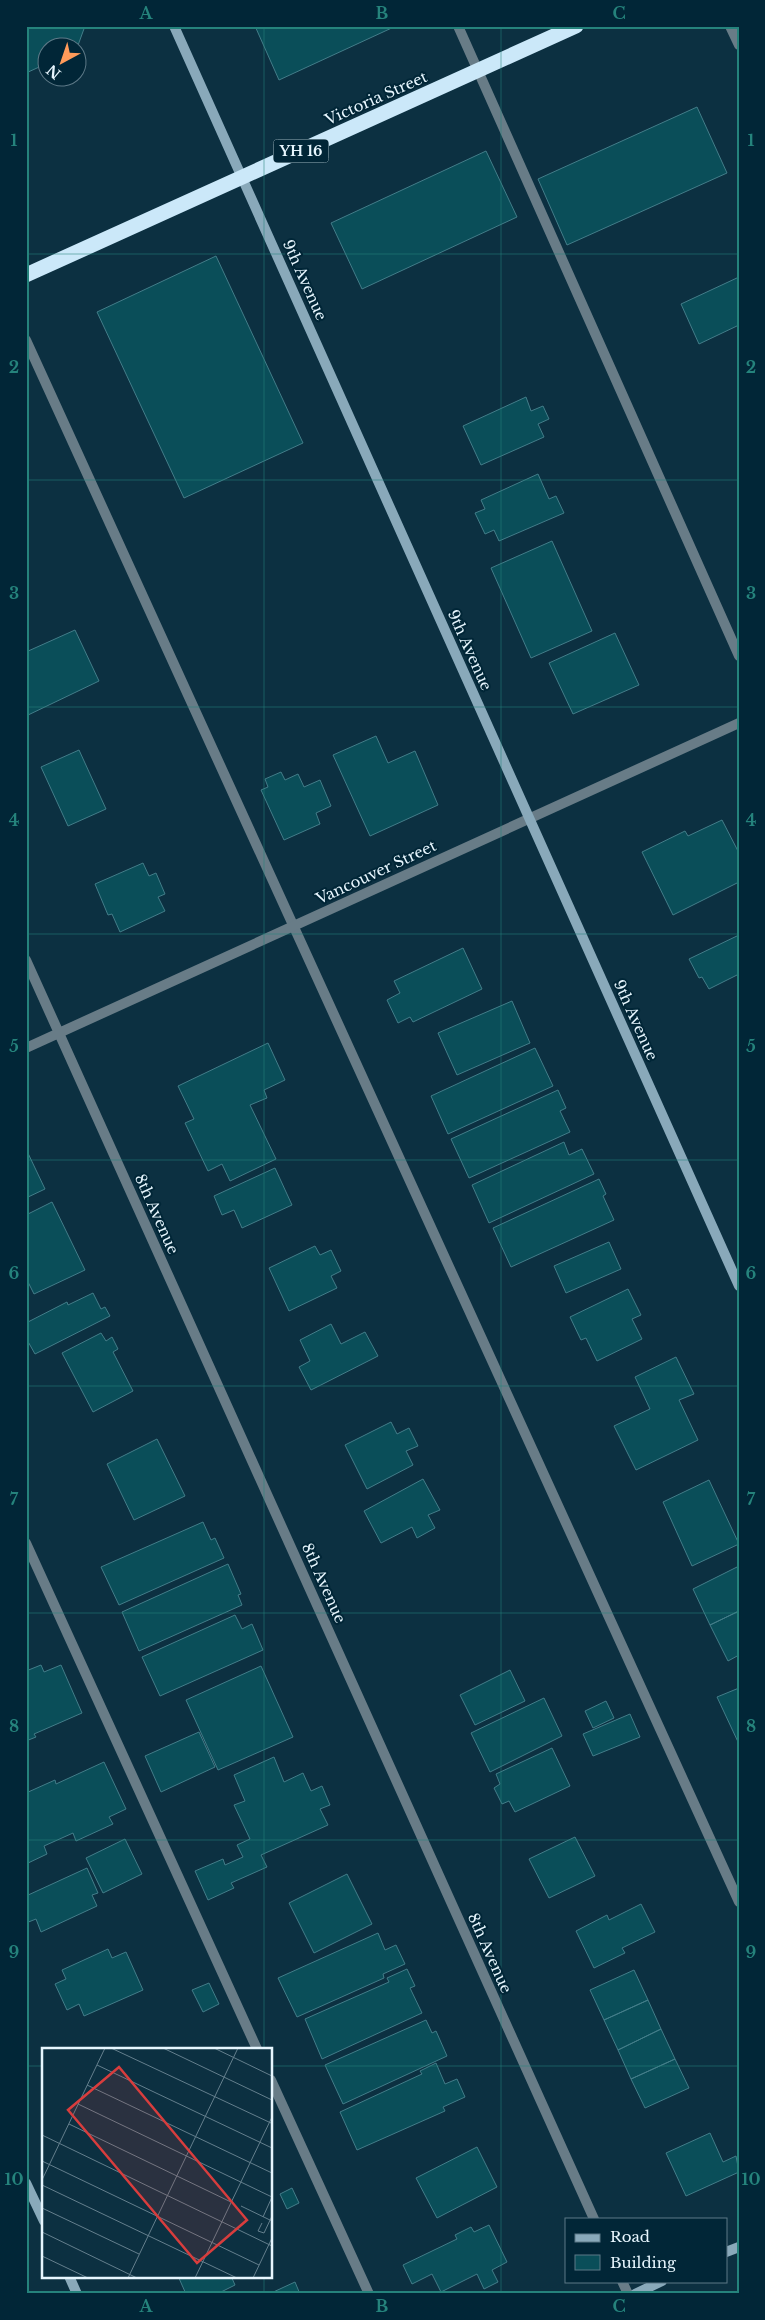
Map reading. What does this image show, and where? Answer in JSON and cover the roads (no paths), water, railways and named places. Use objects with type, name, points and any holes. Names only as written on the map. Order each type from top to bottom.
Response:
[{"type":"highway","name":"Victoria Street","points":[[26,275],[576,26]]},
{"type":"street","name":"9th Avenue","points":[[174,26],[739,1286]]},
{"type":"street","points":[[458,26],[739,656]]},
{"type":"street","points":[[730,26],[739,45]]},
{"type":"street","points":[[26,340],[739,1902]]},
{"type":"street","name":"Vancouver Street","points":[[26,1048],[739,723]]},
{"type":"street","name":"8th Avenue","points":[[26,960],[594,2218]]},
{"type":"street","points":[[26,1543],[257,2048]]},
{"type":"street","points":[[272,2082],[369,2294]]},
{"type":"street","points":[[26,2183],[42,2218]]},
{"type":"street","points":[[70,2278],[76,2294]]},
{"type":"street","points":[[622,2282],[628,2294]]},
{"type":"street","points":[[635,2294],[660,2282]]}]
